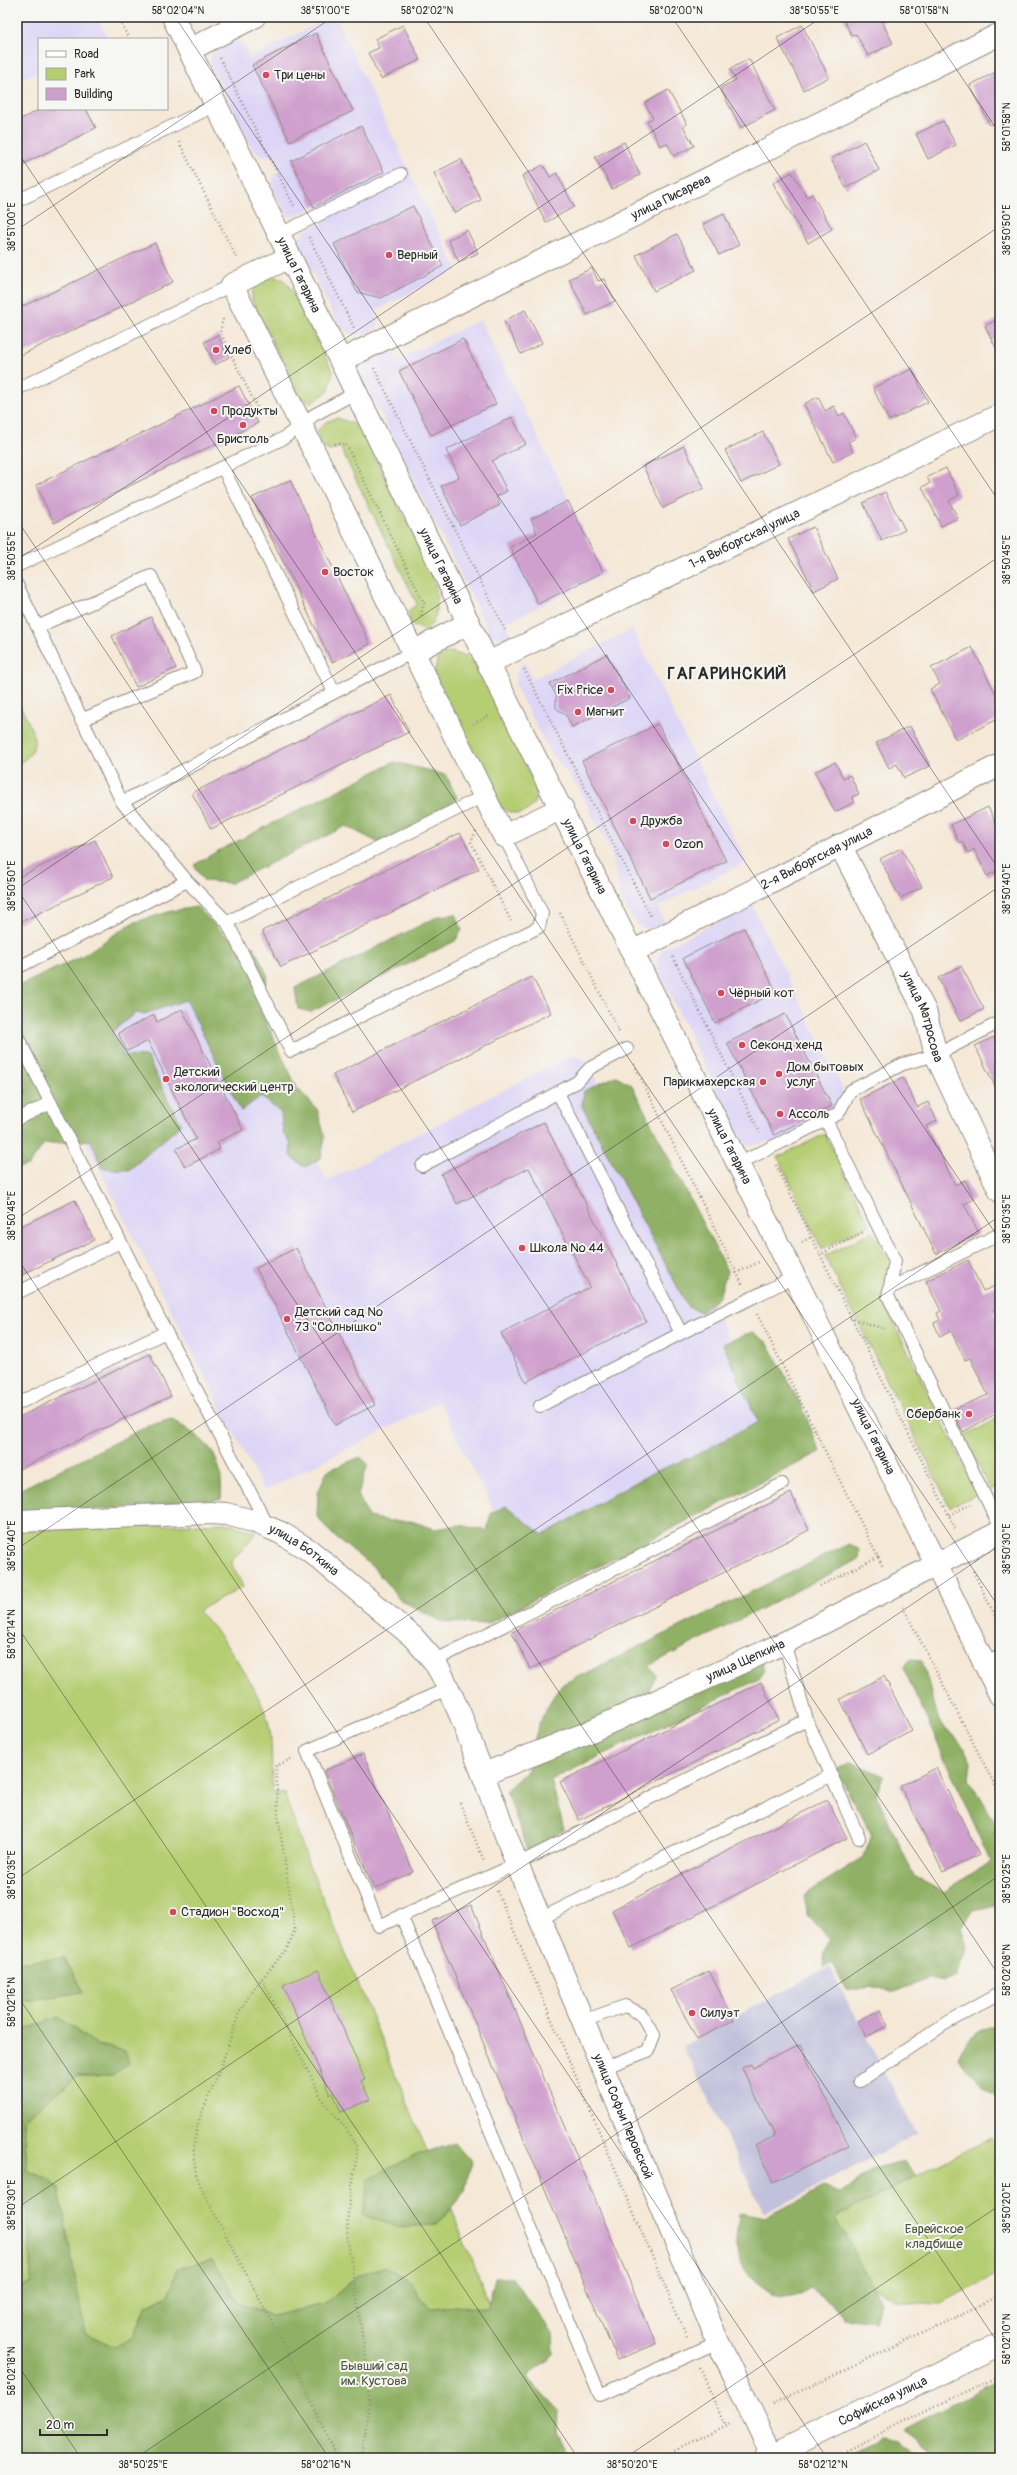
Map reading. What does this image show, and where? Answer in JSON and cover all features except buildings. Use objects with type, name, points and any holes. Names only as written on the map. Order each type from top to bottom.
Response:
[{"type":"street","name":"улица Гагарина","points":[[173,17],[342,360],[356,392],[488,663],[562,808],[937,1565],[992,1660],[1000,1695]]},
{"type":"street","points":[[189,50],[254,17]]},
{"type":"street","name":"улица Писарева","points":[[342,360],[1000,34]]},
{"type":"street","points":[[290,257],[239,282],[299,426],[420,648],[474,800],[504,836],[562,808]]},
{"type":"street","name":"1-я Выборгская улица","points":[[488,663],[1000,415]]},
{"type":"street","points":[[420,648],[469,624]]},
{"type":"street","name":"2-я Выборгская улица","points":[[632,952],[1000,764]]},
{"type":"street","name":"улица Матросова","points":[[840,845],[925,1011],[936,1055],[1000,1191]]},
{"type":"street","name":"улица Боткина","points":[[17,1521],[210,1513],[240,1517],[268,1527],[295,1541],[325,1563],[398,1623],[434,1661],[449,1688],[484,1774]]},
{"type":"street","name":"улица Щепкина","points":[[484,1774],[582,1735],[784,1643],[1000,1532]]},
{"type":"street","name":"улица Софьи Перовской","points":[[484,1774],[517,1864],[718,2342],[769,2456]]},
{"type":"street","name":"Софийская улица","points":[[769,2456],[1000,2344]]},
{"type":"lane","points":[[17,201],[173,128],[216,105]]},
{"type":"lane","points":[[280,234],[401,174]]},
{"type":"lane","points":[[17,389],[239,282]]},
{"type":"lane","points":[[17,566],[223,468],[299,426],[356,392]]},
{"type":"lane","points":[[223,468],[334,692]]},
{"type":"lane","points":[[37,627],[151,576],[195,672],[81,720]]},
{"type":"lane","points":[[17,585],[122,802],[186,881],[227,922],[292,1051],[520,938],[539,927],[542,913],[504,836]]},
{"type":"lane","points":[[122,802],[420,648]]},
{"type":"lane","points":[[227,922],[474,800]]},
{"type":"lane","points":[[17,968],[186,881]]},
{"type":"lane","points":[[738,1164],[838,1114],[850,1090],[903,1064],[936,1055],[1000,1022]]},
{"type":"lane","points":[[17,1036],[166,1332],[268,1527]]},
{"type":"lane","points":[[422,1166],[558,1093],[577,1082],[590,1068],[627,1049]]},
{"type":"lane","points":[[558,1093],[681,1333]]},
{"type":"lane","points":[[17,1119],[51,1103]]},
{"type":"lane","points":[[826,1120],[896,1261],[888,1296],[1000,1528]]},
{"type":"lane","points":[[890,1288],[1000,1234]]},
{"type":"lane","points":[[17,1293],[120,1242]]},
{"type":"lane","points":[[540,1406],[681,1333],[794,1277]]},
{"type":"lane","points":[[17,1404],[166,1332]]},
{"type":"lane","points":[[434,1661],[782,1484]]},
{"type":"lane","points":[[784,1643],[807,1720],[830,1776],[859,1838]]},
{"type":"lane","points":[[449,1688],[307,1751],[379,1926],[517,1864],[807,1720]]},
{"type":"lane","points":[[540,1919],[830,1776]]},
{"type":"lane","points":[[402,1915],[600,2395],[718,2342]]},
{"type":"lane","points":[[860,2081],[943,2025],[1000,1993]]},
{"type":"lane","points":[[583,2021],[625,2006],[641,2014],[654,2035],[648,2052],[603,2068]]},
{"type":"path","points":[[118,17],[128,38]]},
{"type":"path","points":[[173,128],[239,282]]},
{"type":"path","points":[[212,295],[223,317],[220,332],[260,414],[275,420],[299,426],[328,444],[346,444],[424,603],[418,627],[420,648]]},
{"type":"path","points":[[515,651],[662,936],[768,1149],[850,1318],[949,1514],[964,1550],[1000,1626]]},
{"type":"path","points":[[474,800],[477,829],[471,842],[520,938]]},
{"type":"path","points":[[557,907],[749,1299],[879,1556],[893,1587],[1000,1795]]},
{"type":"path","points":[[819,1255],[878,1225]]},
{"type":"path","points":[[850,1318],[907,1336]]},
{"type":"path","points":[[820,1586],[879,1556]]},
{"type":"path","points":[[307,1751],[276,1766],[280,1836],[295,1929],[287,1949],[251,1992],[239,2013],[220,2069],[199,2120],[193,2148],[196,2174],[202,2190],[287,2352],[338,2458]]},
{"type":"path","points":[[460,1803],[725,2426]]},
{"type":"path","points":[[262,1979],[323,2101],[346,2128],[356,2145],[357,2155],[348,2212],[347,2235],[367,2373],[369,2401],[362,2458]]},
{"type":"path","points":[[660,2458],[1000,2296]]},
{"type":"path","points":[[831,2458],[1000,2374]]},
{"type":"shaded area","points":[[17,17],[97,17],[108,38],[38,38],[38,71],[17,81]]},
{"type":"shaded area","points":[[331,17],[335,17],[457,270],[374,311],[378,320],[378,326],[370,332],[360,335],[350,334],[340,328],[300,247],[299,241],[302,233],[315,225],[324,223],[316,206],[295,216],[288,216],[285,213],[271,186],[274,175],[279,171],[272,155],[263,156],[253,151],[211,65],[211,55],[214,50],[228,41],[242,43],[250,58]]},
{"type":"shaded area","points":[[480,320],[605,574],[505,623],[512,638],[505,639],[491,635],[488,630],[364,380],[363,372],[372,356],[386,348],[392,348],[398,360]]},
{"type":"shaded area","points":[[632,629],[746,862],[657,907],[665,924],[654,929],[642,928],[632,918],[622,899],[611,853],[580,790],[549,750],[517,690],[515,682],[519,667],[524,662],[533,679]]},
{"type":"shaded area","points":[[752,905],[845,1093],[831,1119],[772,1148],[769,1141],[752,1146],[747,1145],[740,1138],[657,968],[658,956],[663,949]]},
{"type":"shaded area","points":[[197,921],[327,1181],[572,1055],[585,1059],[717,1315],[778,1440],[524,1571],[439,1402],[264,1491],[133,1237],[21,1009]]},
{"type":"shaded area","points":[[829,1966],[917,2134],[764,2214],[683,2046]]},
{"type":"green space","points":[[275,277],[282,278],[289,286],[333,372],[329,390],[312,403],[300,398],[252,300],[253,291],[261,281]]},
{"type":"green space","points":[[337,418],[357,425],[362,431],[432,574],[437,596],[436,612],[434,620],[430,626],[424,630],[411,625],[408,611],[417,604],[340,447],[329,451],[322,445],[317,431],[326,422]]},
{"type":"green space","points":[[450,652],[467,657],[476,665],[535,784],[535,801],[526,811],[513,813],[499,805],[434,673],[438,658]]},
{"type":"green space","points":[[17,700],[30,726],[34,743],[32,751],[27,758],[17,764]]},
{"type":"green space","points":[[394,762],[446,775],[457,798],[440,816],[383,845],[346,826],[231,883],[204,881],[194,865],[216,852]]},
{"type":"green space","points":[[197,907],[226,936],[254,947],[268,977],[256,1001],[297,1088],[317,1109],[325,1137],[321,1158],[305,1167],[290,1156],[291,1144],[283,1133],[281,1113],[261,1096],[241,1111],[186,1000],[144,1014],[135,1013],[112,1032],[124,1056],[147,1057],[181,1125],[129,1170],[102,1168],[91,1140],[44,1144],[28,1166],[17,1168],[17,987],[82,956],[132,923],[172,911]]},
{"type":"green space","points":[[456,914],[462,930],[455,941],[311,1012],[298,1009],[295,988],[439,916]]},
{"type":"green space","points":[[616,1076],[631,1084],[727,1271],[719,1297],[701,1312],[688,1307],[582,1106],[584,1091]]},
{"type":"green space","points":[[825,1134],[870,1225],[822,1249],[778,1157]]},
{"type":"green space","points":[[873,1231],[889,1262],[882,1299],[978,1494],[950,1507],[825,1256]]},
{"type":"green space","points":[[752,1332],[768,1343],[803,1409],[820,1452],[487,1624],[443,1622],[400,1600],[374,1568],[335,1537],[317,1517],[318,1493],[327,1471],[360,1457],[368,1464],[358,1494],[368,1517],[390,1521],[411,1521],[435,1529],[460,1525],[487,1531],[491,1513],[506,1506],[543,1535],[652,1473],[696,1455],[758,1422],[723,1344]]},
{"type":"green space","points":[[998,1418],[1000,1485],[990,1490],[964,1437]]},
{"type":"green space","points":[[171,1419],[195,1435],[211,1450],[220,1470],[221,1499],[124,1508],[25,1513],[17,1507],[17,1491],[148,1426]]},
{"type":"green space","name":"Стадион \"Восход\"","points":[[225,1523],[257,1532],[231,1562],[243,1587],[198,1611],[219,1634],[240,1665],[250,1681],[265,1712],[269,1725],[271,1741],[272,1793],[284,1793],[309,1865],[450,2206],[364,2208],[363,2215],[437,2225],[451,2209],[489,2304],[487,2309],[458,2306],[430,2308],[410,2282],[359,2275],[325,2304],[272,2316],[239,2302],[212,2260],[179,2268],[169,2295],[146,2306],[133,2337],[115,2347],[84,2333],[59,2188],[48,2179],[27,2170],[24,2119],[78,2076],[111,2076],[125,2051],[97,2045],[58,2017],[19,2032],[17,2036],[17,2002],[82,1992],[65,1958],[17,1963],[17,1531]]},
{"type":"green space","points":[[849,1544],[860,1550],[859,1559],[648,1666],[656,1675],[646,1696],[761,1660],[764,1672],[759,1679],[551,1780],[564,1830],[528,1850],[506,1790],[528,1770],[536,1735],[544,1713],[549,1703],[563,1684]]},
{"type":"green space","points":[[911,1659],[922,1660],[939,1721],[963,1746],[971,1762],[969,1779],[1000,1830],[1000,1904],[973,1910],[961,1927],[967,1947],[956,1976],[943,1981],[930,1978],[895,1992],[870,1986],[847,1990],[831,1962],[823,1966],[825,1951],[830,1940],[808,1916],[804,1895],[864,1857],[871,1833],[836,1770],[852,1762],[884,1776],[876,1794],[914,1876],[944,1892],[991,1861],[903,1667]]},
{"type":"green space","points":[[65,1958],[83,1992],[17,2002],[17,1963]]},
{"type":"green space","name":"Бывший сад им. Кустова","points":[[58,2017],[97,2045],[125,2051],[129,2063],[111,2076],[78,2076],[24,2119],[27,2170],[48,2179],[59,2188],[85,2333],[115,2347],[133,2337],[146,2306],[169,2295],[178,2268],[212,2260],[239,2302],[272,2316],[325,2304],[359,2275],[385,2266],[410,2282],[430,2308],[458,2306],[487,2309],[495,2278],[512,2278],[553,2334],[554,2353],[528,2378],[559,2411],[558,2432],[571,2458],[17,2458],[17,2290],[31,2283],[28,2210],[17,2200],[17,2036],[19,2032]]},
{"type":"green space","points":[[1000,2027],[1000,2099],[968,2072],[958,2058],[964,2044],[973,2034],[984,2029]]},
{"type":"green space","name":"Еврейское кладбище","points":[[991,2138],[1000,2155],[1000,2272],[940,2304],[922,2304],[897,2301],[873,2287],[836,2217]]},
{"type":"green space","points":[[455,2143],[471,2162],[465,2191],[437,2225],[398,2227],[363,2215],[369,2179],[413,2156]]},
{"type":"green space","points":[[902,2161],[917,2175],[836,2217],[881,2302],[875,2322],[844,2318],[830,2302],[811,2288],[791,2297],[776,2295],[760,2286],[742,2266],[737,2249],[740,2213],[765,2218],[824,2187],[841,2194],[871,2170]]},
{"type":"green space","points":[[17,2200],[28,2209],[31,2283],[17,2290]]},
{"type":"green space","points":[[1000,2379],[1000,2458],[932,2458],[915,2439],[903,2430]]},
{"type":"green space","points":[[882,2439],[897,2442],[917,2458],[844,2458]]},
{"type":"place","name":"Три цены","points":[[266,75]]},
{"type":"place","name":"Верный","points":[[389,255]]},
{"type":"place","name":"Хлеб","points":[[216,350]]},
{"type":"place","name":"Продукты","points":[[214,411]]},
{"type":"place","name":"Бристоль","points":[[243,425]]},
{"type":"place","name":"Восток","points":[[325,572]]},
{"type":"place","name":"Fix Price","points":[[611,690]]},
{"type":"place","name":"Магнит","points":[[578,712]]},
{"type":"place","name":"Дружба","points":[[633,821]]},
{"type":"place","name":"Ozon","points":[[666,844]]},
{"type":"place","name":"Чёрный кот","points":[[721,993]]},
{"type":"place","name":"Секонд хенд","points":[[742,1045]]},
{"type":"place","name":"Дом бытовых услуг","points":[[779,1074]]},
{"type":"place","name":"Детский экологический центр","points":[[166,1079]]},
{"type":"place","name":"Парикмахерская","points":[[763,1082]]},
{"type":"place","name":"Ассоль","points":[[780,1114]]},
{"type":"place","name":"Школа № 44","points":[[522,1248]]},
{"type":"place","name":"Детский сад № 73 \"Солнышко\"","points":[[287,1319]]},
{"type":"place","name":"Сбербанк","points":[[969,1414]]},
{"type":"place","name":"Стадион \"Восход\"","points":[[173,1912]]},
{"type":"place","name":"Силуэт","points":[[692,2013]]},
{"type":"district","name":"ГАГАРИНСКИЙ","points":[[727,673]]}]
